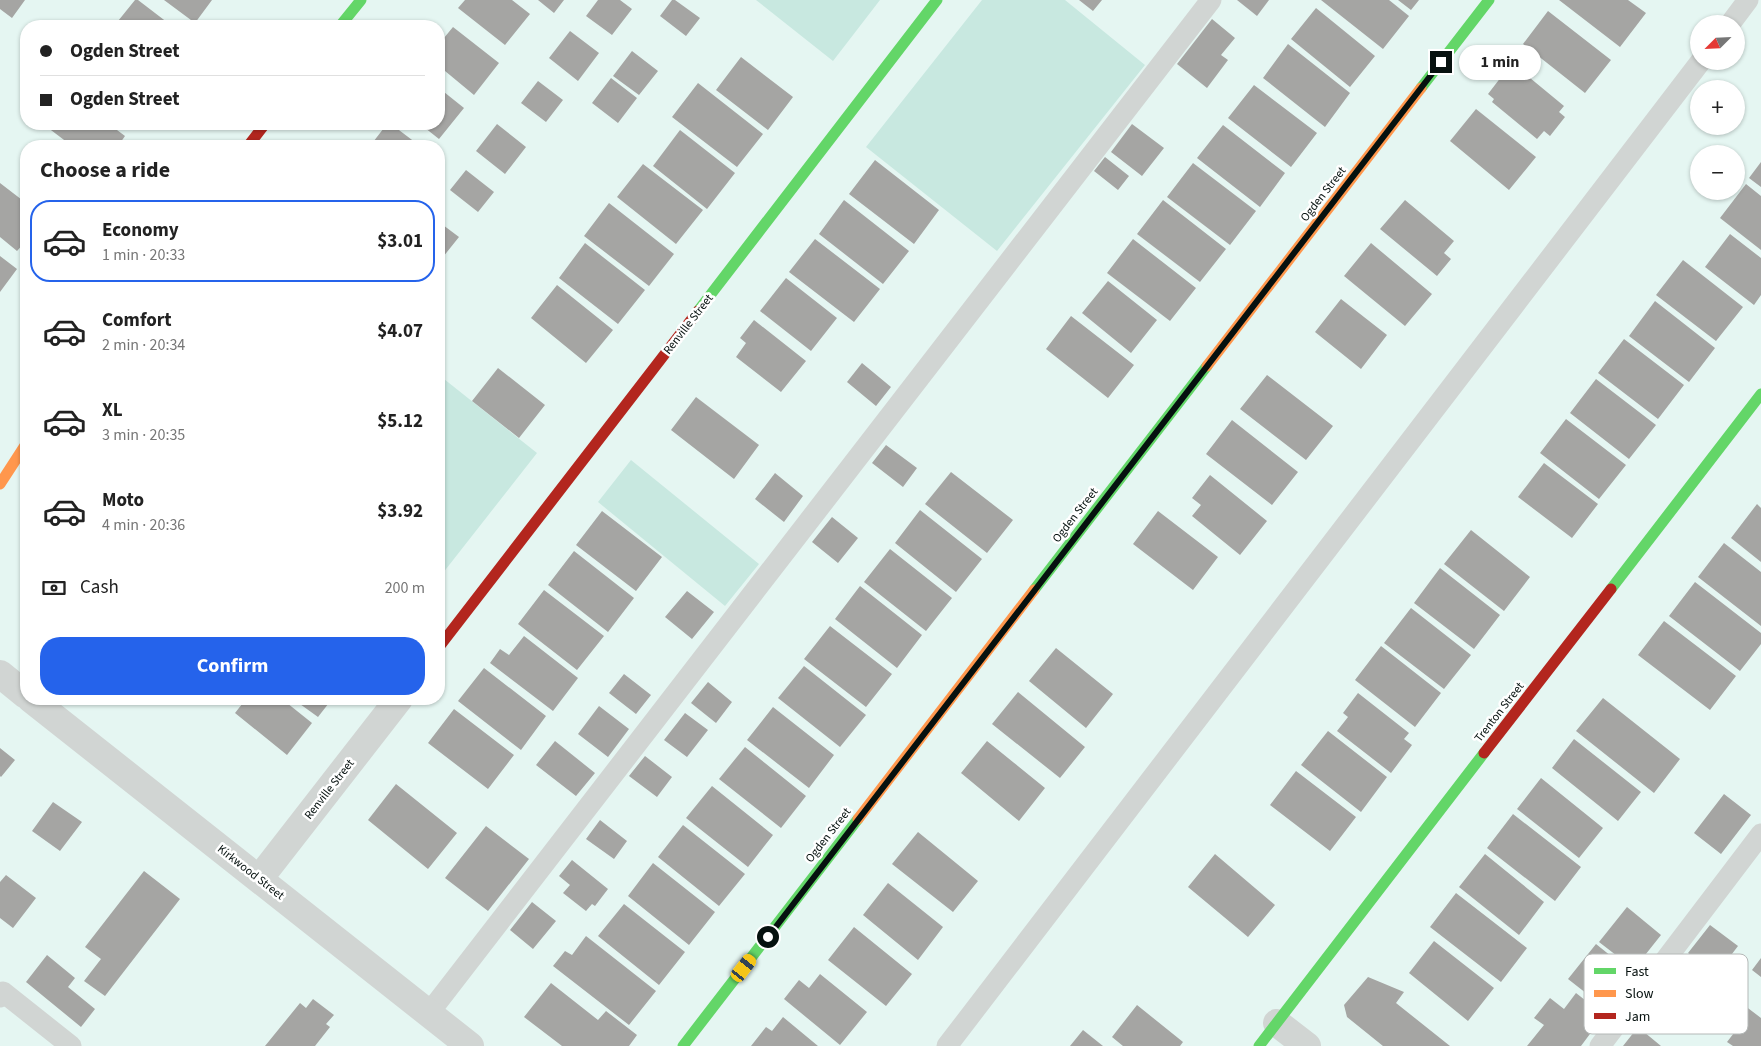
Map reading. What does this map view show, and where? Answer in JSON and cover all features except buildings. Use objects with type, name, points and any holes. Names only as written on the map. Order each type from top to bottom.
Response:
[{"type":"street","points":[[345,20],[360,0]]},
{"type":"street","name":"Renville Street","points":[[445,639],[937,0]]},
{"type":"street","name":"Ogden Street","points":[[683,1046],[1489,0]]},
{"type":"street","points":[[253,140],[260,130]]},
{"type":"street","name":"Trenton Street","points":[[1259,1046],[1761,394]]},
{"type":"street","points":[[0,484],[20,453]]},
{"type":"street","points":[[0,674],[20,690]]},
{"type":"street","name":"Kirkwood Street","points":[[39,705],[470,1046]]},
{"type":"street","name":"Renville Street","points":[[258,879],[394,705]]},
{"type":"street","points":[[1277,1023],[1307,1046]]},
{"type":"lane","points":[[429,1014],[1211,0]]},
{"type":"lane","points":[[1737,15],[1748,0]]},
{"type":"lane","points":[[947,1046],[1695,70]]},
{"type":"lane","points":[[1670,954],[1761,834]]},
{"type":"lane","points":[[0,997],[3,992],[72,1046]]},
{"type":"lane","points":[[1600,1046],[1609,1034]]},
{"type":"green space","points":[[756,0],[880,0],[833,61]]},
{"type":"green space","points":[[982,0],[1065,0],[1145,65],[997,251],[866,147]]},
{"type":"green space","points":[[445,380],[537,453],[445,570]]},
{"type":"green space","points":[[631,460],[759,564],[725,606],[598,502]]},
{"type":"traffic: fast","points":[[345,20],[361,0]]},
{"type":"traffic: fast","points":[[698,311],[937,0]]},
{"type":"traffic: fast","points":[[1421,88],[1489,0]]},
{"type":"traffic: fast","points":[[1034,590],[1207,366]]},
{"type":"traffic: fast","points":[[1611,589],[1761,394]]},
{"type":"traffic: fast","points":[[1259,1046],[1484,753]]},
{"type":"traffic: fast","points":[[683,1046],[858,819]]},
{"type":"traffic: slow","points":[[1207,366],[1421,88]]},
{"type":"traffic: slow","points":[[0,484],[20,453]]},
{"type":"traffic: slow","points":[[858,819],[1034,590]]},
{"type":"traffic: jam","points":[[253,140],[260,130]]},
{"type":"traffic: jam","points":[[445,639],[698,311]]},
{"type":"traffic: jam","points":[[1484,753],[1611,589]]},
{"type":"route","points":[[768,937],[1441,62]]}]
